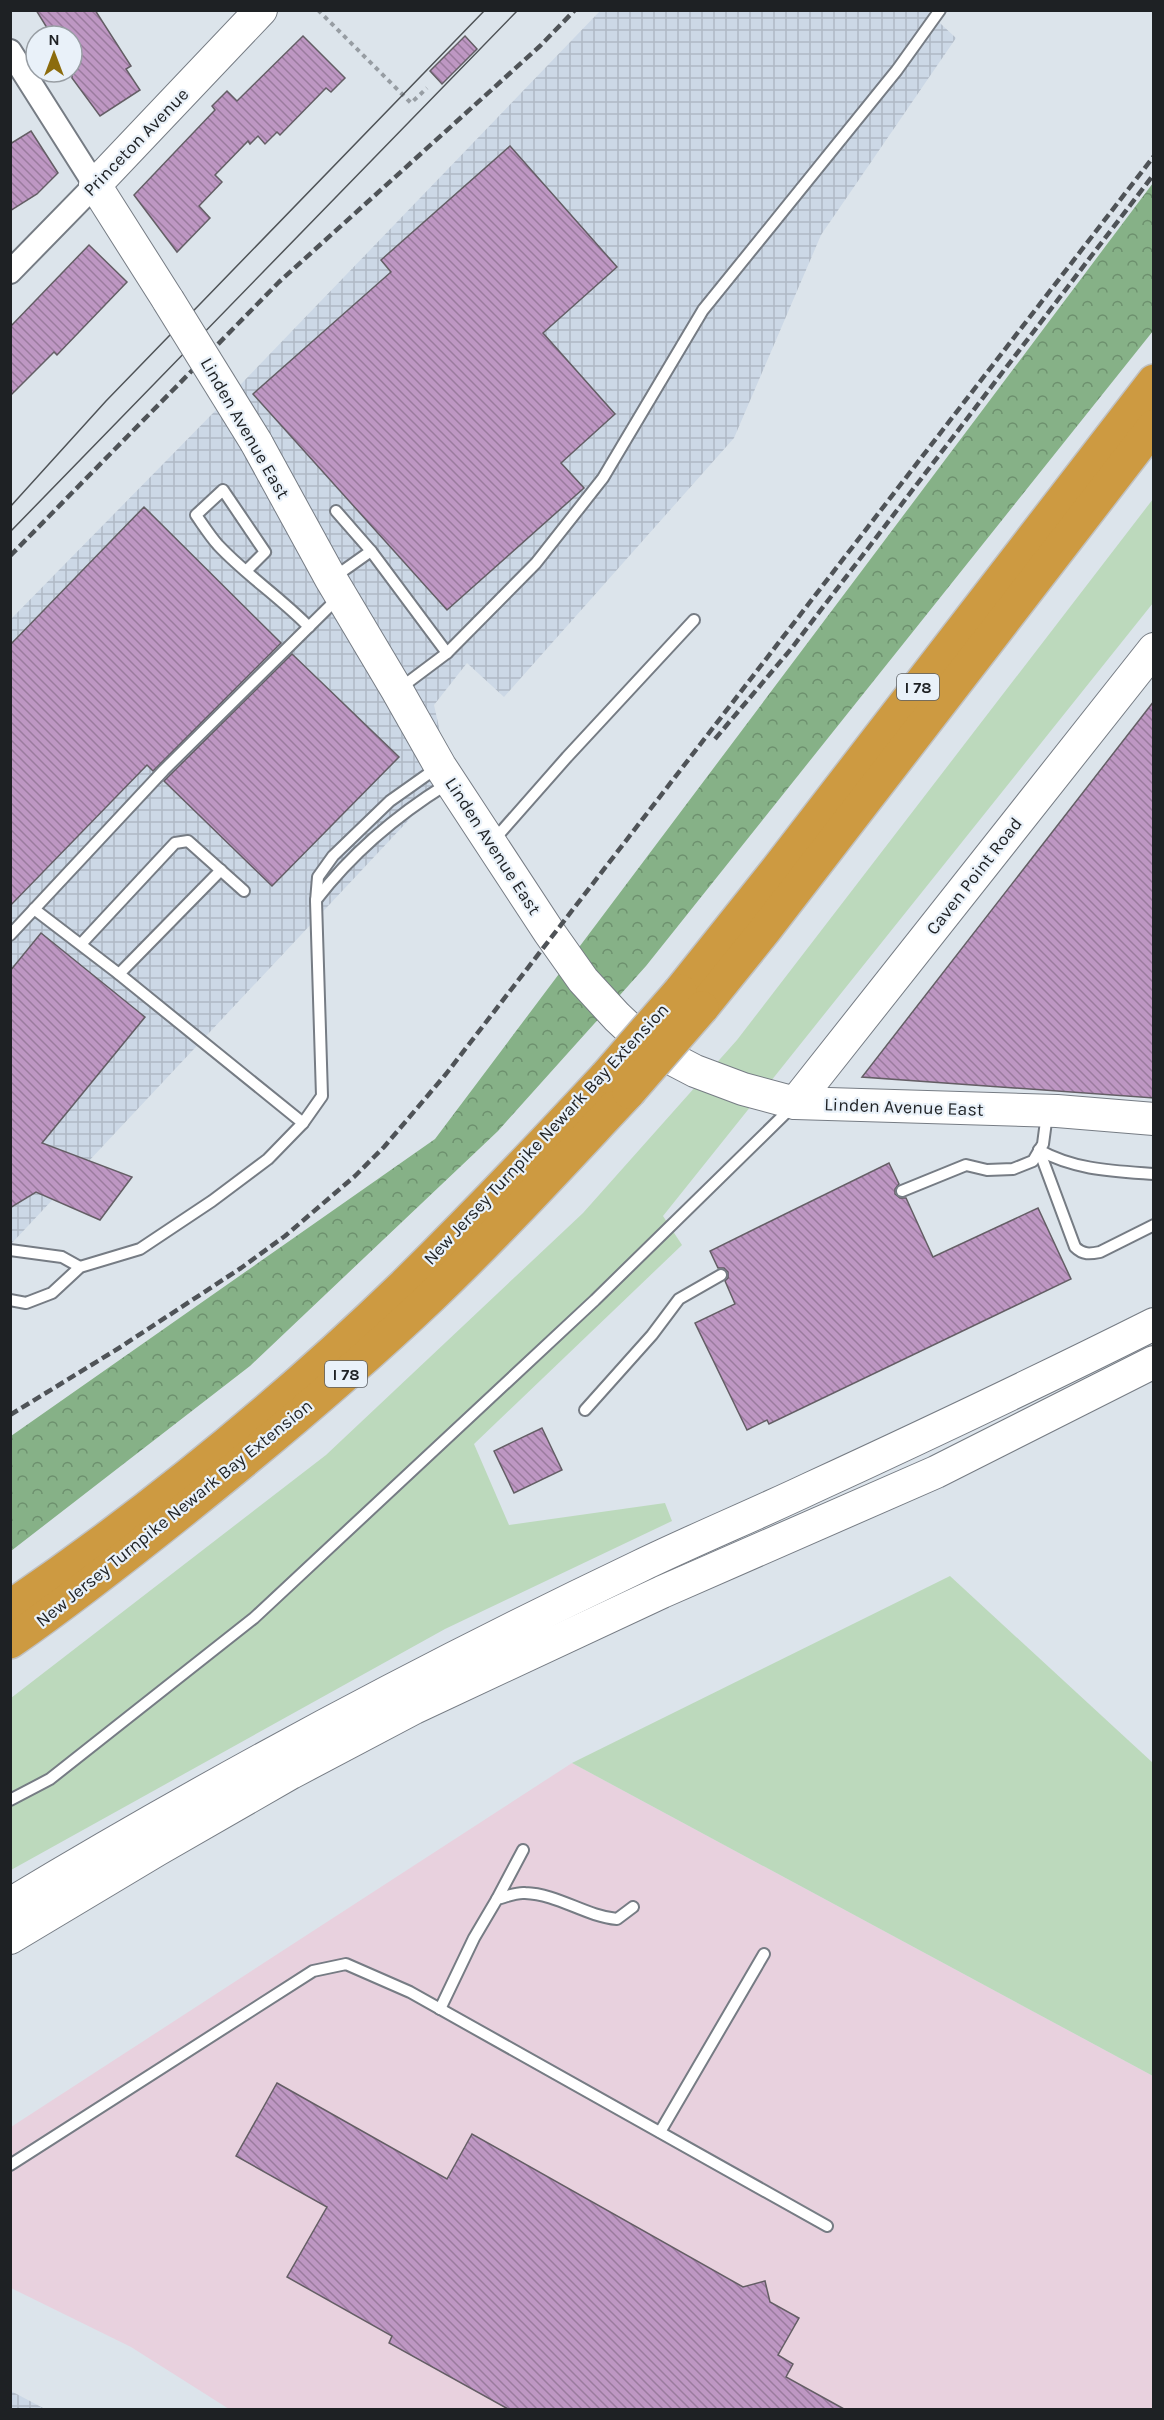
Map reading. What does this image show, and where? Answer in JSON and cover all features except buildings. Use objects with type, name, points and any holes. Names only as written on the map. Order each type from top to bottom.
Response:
[{"type":"highway","name":"New Jersey Turnpike Newark Bay Extension","points":[[691,999],[776,872],[1154,381]]},
{"type":"highway","name":"New Jersey Turnpike Newark Bay Extension","points":[[18,1619],[230,1473],[345,1375],[431,1297],[470,1258],[691,999],[772,921],[1154,426]]},
{"type":"street","name":"Princeton Avenue","points":[[10,272],[261,10]]},
{"type":"street","points":[[10,51],[95,185]]},
{"type":"street","name":"Linden Avenue East","points":[[95,185],[256,442],[336,587],[445,774],[549,932],[584,980],[617,1017],[649,1047],[695,1071],[743,1089],[795,1104],[1047,1111],[1154,1119]]},
{"type":"street","name":"Caven Point Road","points":[[795,1104],[1154,649]]},
{"type":"street","points":[[10,1905],[218,1782],[412,1679],[633,1569],[926,1435],[1154,1324]]},
{"type":"street","points":[[10,1938],[291,1773],[414,1708],[622,1611],[936,1472],[1154,1362]]},
{"type":"lane","points":[[397,690],[447,653],[536,563],[603,478],[703,310],[897,70],[940,10]]},
{"type":"lane","points":[[247,570],[265,552],[223,490],[196,515],[218,545],[247,570],[289,606],[309,627]]},
{"type":"lane","points":[[336,511],[371,551],[447,653]]},
{"type":"lane","points":[[10,935],[164,770],[309,627],[336,587],[371,551]]},
{"type":"lane","points":[[491,844],[567,757],[694,620]]},
{"type":"lane","points":[[316,901],[329,884],[378,834],[445,774]]},
{"type":"lane","points":[[10,1300],[26,1303],[52,1293],[80,1267],[140,1249],[212,1201],[268,1159],[303,1123],[322,1096],[316,901],[318,877],[333,856],[390,801],[445,774]]},
{"type":"lane","points":[[81,944],[175,843],[188,841],[244,891]]},
{"type":"lane","points":[[119,974],[221,870]]},
{"type":"lane","points":[[34,909],[119,974],[303,1123]]},
{"type":"lane","points":[[10,1800],[50,1779],[254,1618],[596,1300],[795,1104]]},
{"type":"lane","points":[[902,1191],[966,1165],[987,1170],[1013,1169],[1033,1161],[1043,1144],[1047,1111]]},
{"type":"lane","points":[[1039,1150],[1056,1160],[1084,1167],[1154,1174]]},
{"type":"lane","points":[[1039,1150],[1075,1247],[1080,1252],[1091,1254],[1100,1252],[1154,1225]]},
{"type":"lane","points":[[10,1250],[62,1257],[80,1267]]},
{"type":"lane","points":[[585,1410],[652,1335],[679,1299],[722,1275]]},
{"type":"lane","points":[[440,2009],[474,1938],[522,1850]]},
{"type":"lane","points":[[497,1899],[525,1893],[560,1901],[599,1917],[617,1919],[633,1907]]},
{"type":"lane","points":[[660,2132],[764,1954]]},
{"type":"lane","points":[[10,2165],[313,1971],[346,1964],[410,1992],[827,2226]]},
{"type":"path","points":[[318,10],[411,103],[427,88]]},
{"type":"shaded area","points":[[600,11],[927,11],[956,38],[821,235],[734,438],[504,697],[467,663],[434,705],[450,776],[11,1244],[11,619],[218,408]]},
{"type":"shaded area","points":[[572,1763],[1153,2076],[1153,2409],[229,2409],[131,2347],[11,2288],[11,2127]]},
{"type":"shaded area","points":[[11,2391],[45,2409],[11,2409]]},
{"type":"green space","points":[[1153,183],[1153,331],[646,966],[498,1131],[250,1366],[11,1551],[11,1436],[435,1139]]},
{"type":"green space","points":[[1153,499],[1153,603],[663,1216],[682,1245],[474,1444],[509,1525],[665,1503],[672,1521],[445,1629],[11,1870],[11,1698],[326,1455],[583,1213],[737,1040]]},
{"type":"green space","points":[[950,1576],[1153,1763],[1153,2076],[572,1763]]},
{"type":"tram line","points":[[10,507],[106,401],[485,10]]},
{"type":"tram line","points":[[10,532],[518,10]]},
{"type":"railway","points":[[10,556],[279,282],[540,46],[575,10]]},
{"type":"railway","points":[[10,1415],[119,1348],[241,1268],[285,1236],[355,1176],[384,1147],[446,1074],[1154,156]]},
{"type":"railway","points":[[715,739],[791,649],[1154,174]]}]
